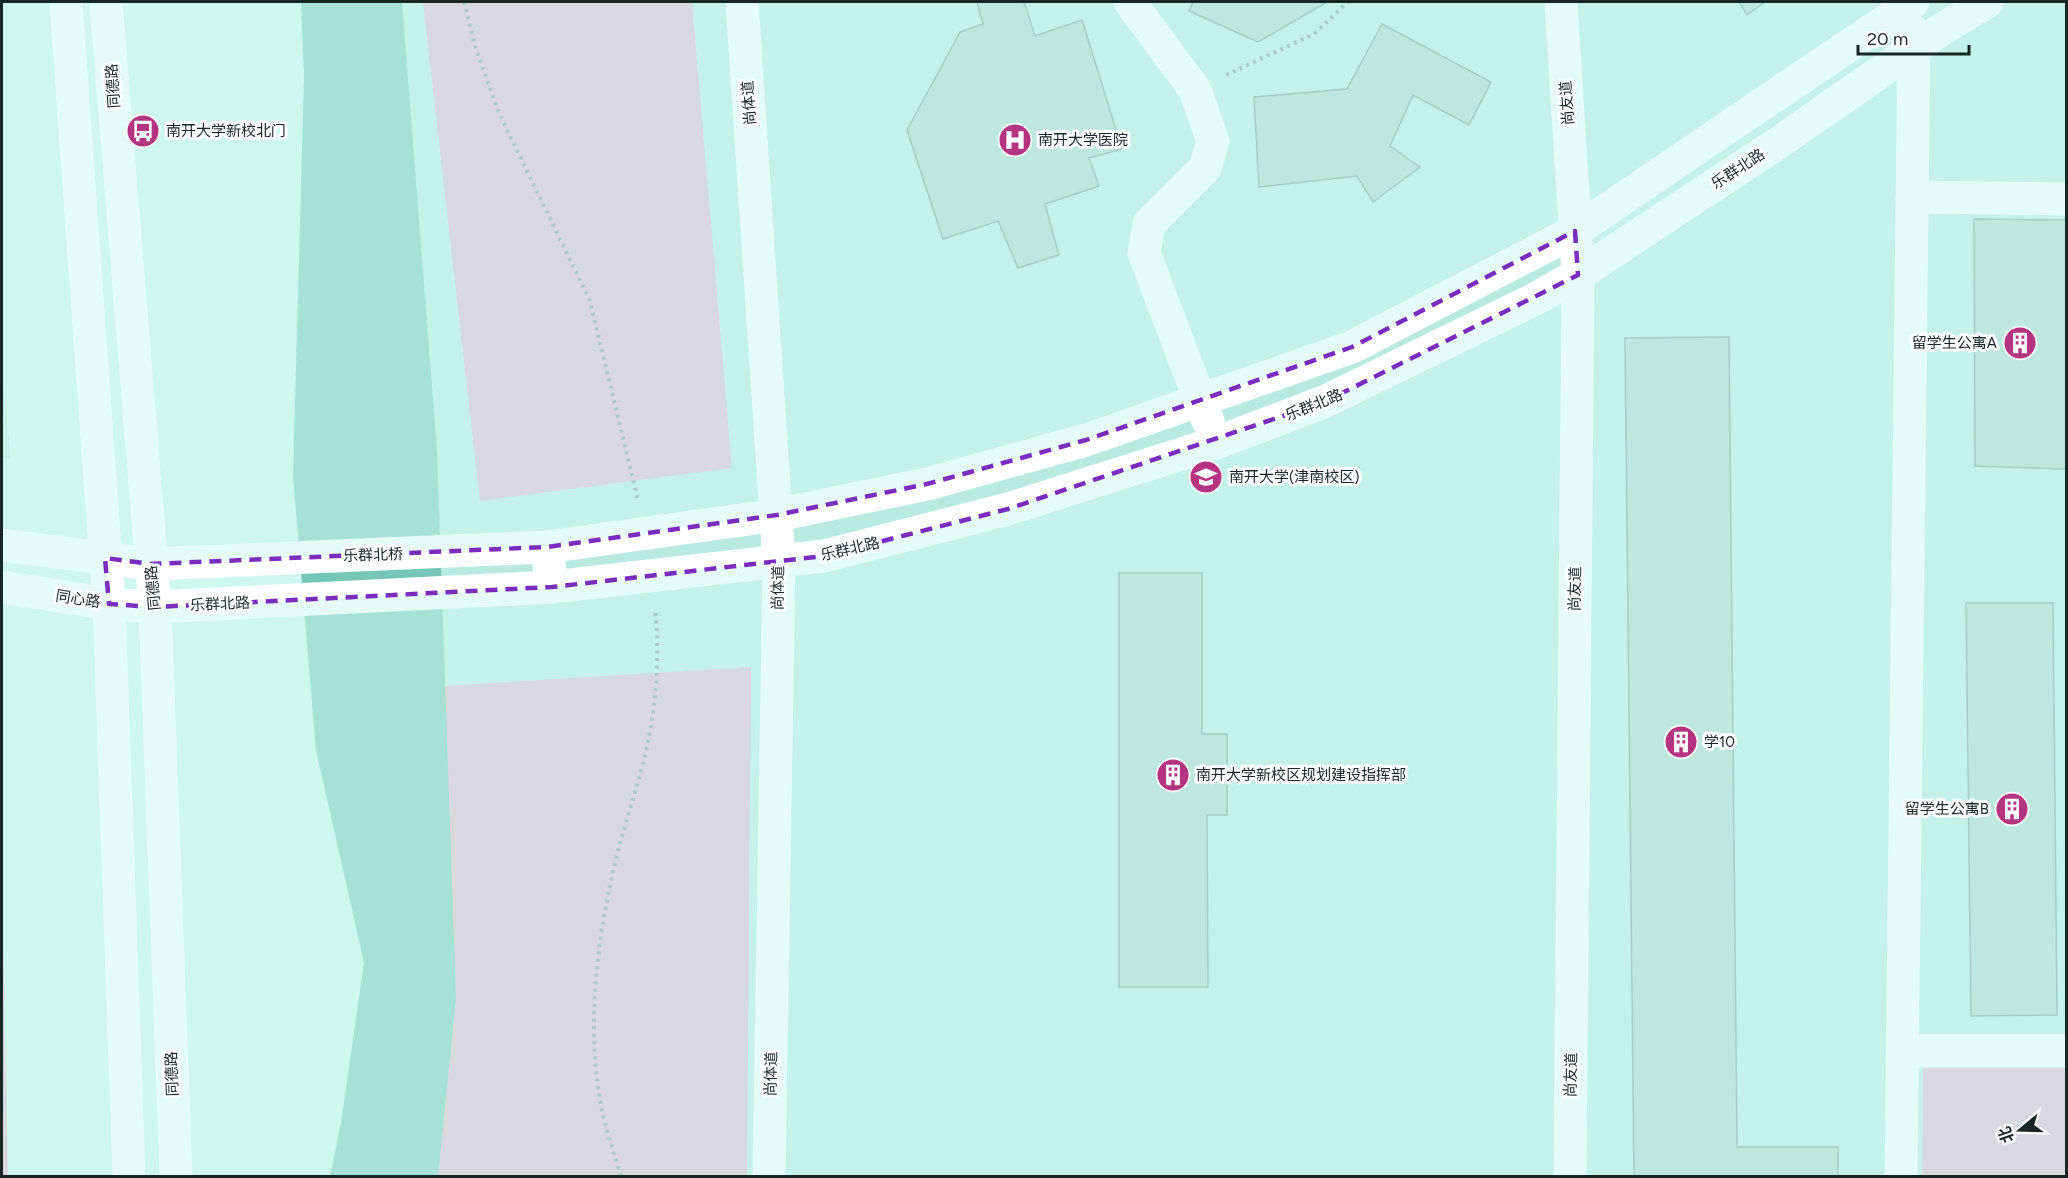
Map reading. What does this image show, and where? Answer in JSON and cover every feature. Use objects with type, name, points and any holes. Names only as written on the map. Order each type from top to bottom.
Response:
[{"type":"street","points":[[66,2],[109,604],[129,1176]]},
{"type":"street","name":"同德路","points":[[106,2],[155,607],[176,1176]]},
{"type":"street","name":"尚体道","points":[[742,2],[777,515],[769,1176]]},
{"type":"street","points":[[1130,2],[1195,90],[1213,141],[1205,168],[1149,224],[1144,253],[1216,443]]},
{"type":"street","name":"尚友道","points":[[1561,2],[1578,275],[1570,1176]]},
{"type":"street","points":[[552,587],[547,547],[777,515],[927,484],[1086,440],[1352,347],[1575,231],[1913,2]]},
{"type":"street","points":[[1901,1176],[1913,2]]},
{"type":"street","name":"乐群北路","points":[[155,607],[552,587],[824,556],[1008,509],[1216,443],[1324,402],[1533,300],[1578,275],[1987,2]]},
{"type":"street","points":[[1912,197],[2067,199]]},
{"type":"street","points":[[2,545],[152,564]]},
{"type":"street","name":"乐群北桥","points":[[152,564],[547,547]]},
{"type":"street","name":"同心路","points":[[2,587],[109,604],[155,607]]},
{"type":"street","points":[[1903,1051],[2067,1051]]},
{"type":"path","points":[[464,2],[475,46],[498,111],[590,301],[646,533]]},
{"type":"path","points":[[1195,90],[1314,34],[1348,2]]},
{"type":"path","points":[[621,1176],[603,1114],[593,1036],[597,961],[612,876],[642,768],[656,693],[659,643],[651,576]]},
{"type":"highlighted area","points":[[1575,231],[1578,275],[1324,402],[1008,509],[824,556],[552,587],[155,607],[109,604],[105,558],[151,564],[547,547],[777,515],[927,484],[1086,440],[1352,347]]},
{"type":"shaded area","points":[[301,2],[402,2],[437,451],[456,998],[438,1176],[330,1176],[341,1123],[364,963],[316,750],[293,476],[304,77]]},
{"type":"shaded area","name":"南开大学(津南校区)","points":[[309,2],[2066,2],[2066,1176],[389,1176]]},
{"type":"shaded area","points":[[423,2],[692,2],[732,468],[480,501]]},
{"type":"shaded area","points":[[2,374],[11,459],[2,457]]},
{"type":"shaded area","points":[[751,667],[747,1176],[426,1176],[445,686]]},
{"type":"shaded area","points":[[2,899],[8,1176],[2,1176]]},
{"type":"shaded area","points":[[1923,1064],[2066,1065],[2066,1176],[1922,1176]]},
{"type":"building","name":"南开大学医院","points":[[977,2],[1024,2],[1035,36],[1082,20],[1122,149],[1089,158],[1099,186],[1045,204],[1059,255],[1018,268],[998,221],[943,239],[907,130],[960,32],[983,24]]},
{"type":"building","points":[[1193,2],[1327,2],[1258,42],[1189,11]]},
{"type":"building","points":[[1739,2],[1765,2],[1747,15]]},
{"type":"building","points":[[1382,24],[1491,82],[1469,125],[1413,95],[1390,146],[1420,167],[1373,202],[1357,176],[1259,187],[1254,97],[1347,89]]},
{"type":"building","name":"留学生公寓A","points":[[1974,219],[2066,220],[2066,469],[1975,466]]},
{"type":"building","name":"学10","points":[[1729,337],[1737,1147],[1838,1147],[1838,1176],[1634,1176],[1625,338]]},
{"type":"building","name":"南开大学新校区规划建设指挥部","points":[[1119,573],[1202,573],[1202,734],[1227,734],[1227,815],[1207,815],[1208,987],[1119,987]]},
{"type":"building","name":"留学生公寓B","points":[[1966,603],[2053,603],[2057,1015],[1971,1016]]},
{"type":"place","name":"南开大学新校北门","points":[[143,131]]},
{"type":"place","name":"南开大学医院","points":[[1015,140]]},
{"type":"place","name":"留学生公寓A","points":[[2020,343]]},
{"type":"place","name":"南开大学(津南校区)","points":[[1206,477]]},
{"type":"place","name":"学10","points":[[1681,742]]},
{"type":"place","name":"南开大学新校区规划建设指挥部","points":[[1173,775]]},
{"type":"place","name":"留学生公寓B","points":[[2012,809]]}]
